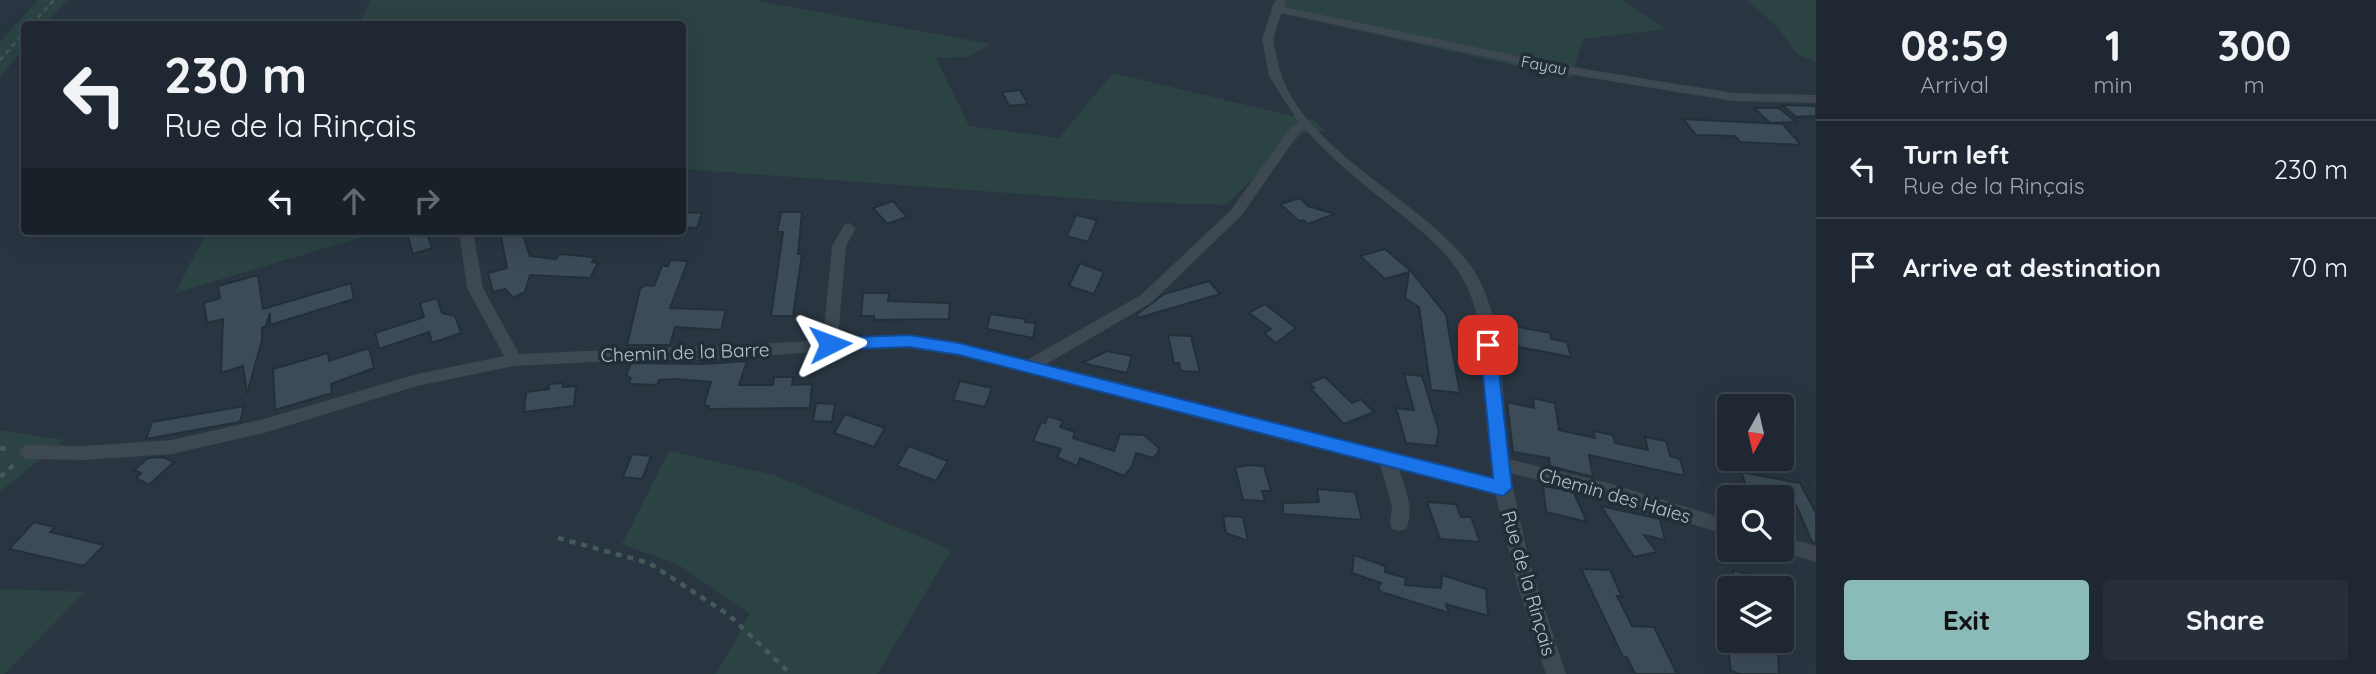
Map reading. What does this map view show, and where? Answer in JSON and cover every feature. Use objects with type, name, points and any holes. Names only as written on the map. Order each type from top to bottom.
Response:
[{"type":"street","name":"Fayau","points":[[1279,4],[1560,69],[1734,97],[1816,99]]},
{"type":"street","name":"Rue de la Rinçais","points":[[1279,4],[1268,34],[1270,68],[1284,97],[1306,124],[1450,251],[1476,287],[1484,317],[1503,488],[1521,569],[1556,674]]},
{"type":"street","points":[[1028,367],[1146,299],[1236,213],[1295,130],[1306,124]]},
{"type":"street","points":[[830,344],[839,246],[849,228]]},
{"type":"street","points":[[467,235],[475,288],[514,360]]},
{"type":"street","name":"Chemin de la Barre","points":[[28,452],[84,453],[172,447],[264,426],[417,380],[514,360],[636,354],[708,354],[830,344],[909,341],[959,349],[1503,488]]},
{"type":"street","points":[[1388,460],[1401,507],[1399,523]]},
{"type":"street","name":"Chemin des Haies","points":[[1500,464],[1608,490],[1717,524]]},
{"type":"street","points":[[1794,548],[1816,554]]},
{"type":"path","points":[[35,21],[54,0]]},
{"type":"path","points":[[0,60],[21,36]]},
{"type":"path","points":[[0,477],[28,452]]},
{"type":"path","points":[[558,538],[649,563],[729,615],[791,674]]},
{"type":"green space","points":[[38,0],[67,0],[48,21],[21,21],[21,52],[0,77],[0,42]]},
{"type":"green space","points":[[371,0],[754,0],[990,44],[969,57],[936,58],[969,126],[1059,138],[1113,73],[1317,122],[1325,131],[1302,134],[1225,205],[1130,202],[686,169],[686,21],[360,21]]},
{"type":"green space","points":[[1276,0],[1622,0],[1666,29],[1583,39],[1571,78],[1270,11]]},
{"type":"green space","points":[[1746,0],[1816,0],[1816,62],[1797,54],[1777,26]]},
{"type":"green space","points":[[205,235],[369,235],[175,293]]},
{"type":"green space","points":[[0,430],[64,440],[0,492]]},
{"type":"green space","points":[[669,451],[774,475],[951,550],[877,674],[716,674],[750,614],[677,564],[622,544]]},
{"type":"green space","points":[[0,589],[85,592],[4,674],[0,674]]},
{"type":"building","points":[[1020,90],[1028,104],[1009,106],[1002,92]]},
{"type":"building","points":[[1782,105],[1816,106],[1816,116],[1796,117]]},
{"type":"building","points":[[1754,108],[1779,108],[1796,122],[1770,123]]},
{"type":"building","points":[[1683,119],[1783,124],[1801,145],[1740,142],[1735,136],[1696,135]]},
{"type":"building","points":[[1300,198],[1308,206],[1335,214],[1308,224],[1303,220],[1299,221],[1280,204]]},
{"type":"building","points":[[893,201],[907,217],[887,224],[873,208]]},
{"type":"building","points":[[686,212],[702,213],[697,228],[686,227]]},
{"type":"building","points":[[781,212],[802,212],[798,254],[802,254],[793,316],[771,316],[783,232],[777,232]]},
{"type":"building","points":[[1076,215],[1097,220],[1088,242],[1067,236]]},
{"type":"building","points":[[407,235],[427,235],[432,248],[413,254]]},
{"type":"building","points":[[501,235],[523,235],[530,256],[556,259],[559,254],[595,257],[592,262],[598,263],[590,278],[530,275],[525,292],[513,298],[505,289],[493,292],[488,273],[507,268]]},
{"type":"building","points":[[1385,249],[1410,270],[1446,315],[1460,393],[1431,390],[1419,307],[1405,298],[1409,272],[1385,279],[1360,256]]},
{"type":"building","points":[[670,260],[688,261],[670,308],[726,310],[721,330],[675,327],[670,345],[627,345],[640,289],[645,285],[654,286],[662,266],[668,266]]},
{"type":"building","points":[[1080,263],[1104,272],[1094,294],[1069,286]]},
{"type":"building","points":[[258,275],[263,309],[351,283],[354,299],[270,325],[270,313],[266,326],[262,328],[262,340],[247,394],[243,366],[221,373],[223,319],[207,323],[204,303],[220,298],[218,286]]},
{"type":"building","points":[[1209,281],[1220,294],[1138,318],[1137,314],[1164,294]]},
{"type":"building","points":[[863,293],[889,293],[888,301],[950,303],[949,319],[874,320],[874,316],[861,316]]},
{"type":"building","points":[[437,298],[442,313],[455,316],[461,333],[432,343],[429,332],[379,349],[375,333],[424,317],[420,303]]},
{"type":"building","points":[[1265,304],[1296,328],[1276,343],[1264,333],[1271,329],[1249,313]]},
{"type":"building","points":[[990,314],[1036,323],[1033,338],[987,329]]},
{"type":"building","points":[[1514,326],[1550,333],[1551,339],[1567,342],[1571,357],[1518,347]]},
{"type":"building","points":[[1168,335],[1191,336],[1200,372],[1181,371],[1179,363],[1174,363]]},
{"type":"building","points":[[369,348],[374,368],[331,384],[332,393],[275,410],[273,369],[328,353],[329,361]]},
{"type":"building","points":[[1107,351],[1132,356],[1127,373],[1082,363]]},
{"type":"building","points":[[747,361],[739,385],[773,385],[774,377],[793,377],[792,385],[812,384],[810,408],[708,409],[709,406],[704,405],[711,382],[674,379],[659,380],[657,385],[629,384],[631,378],[626,375],[631,363],[703,364]]},
{"type":"building","points":[[1404,374],[1422,376],[1439,431],[1436,446],[1406,443],[1396,408],[1414,410]]},
{"type":"building","points":[[1325,377],[1352,403],[1361,399],[1374,412],[1344,424],[1311,389],[1314,388],[1309,383]]},
{"type":"building","points":[[960,381],[992,388],[985,407],[953,400]]},
{"type":"building","points":[[563,383],[563,387],[576,386],[574,406],[524,412],[526,392],[549,389],[549,384]]},
{"type":"building","points":[[1533,398],[1555,403],[1559,430],[1595,438],[1593,431],[1613,435],[1615,443],[1648,450],[1645,437],[1666,441],[1670,456],[1680,459],[1685,476],[1589,455],[1593,477],[1550,466],[1549,458],[1513,452],[1507,402],[1534,408]]},
{"type":"building","points":[[816,403],[835,404],[832,422],[813,421]]},
{"type":"building","points":[[244,406],[240,422],[146,439],[152,422]]},
{"type":"building","points":[[845,414],[885,428],[874,447],[834,433]]},
{"type":"building","points":[[1048,416],[1063,421],[1060,427],[1075,432],[1073,438],[1114,451],[1120,434],[1144,435],[1159,448],[1158,453],[1153,458],[1136,453],[1132,466],[1124,476],[1080,458],[1077,466],[1057,457],[1061,449],[1033,441],[1041,422],[1045,423]]},
{"type":"building","points":[[909,446],[948,461],[936,481],[897,466]]},
{"type":"building","points":[[632,454],[651,456],[642,479],[623,477]]},
{"type":"building","points":[[163,457],[174,462],[149,485],[136,478],[141,473],[134,470],[148,458]]},
{"type":"building","points":[[1264,466],[1271,491],[1262,491],[1265,501],[1243,500],[1235,467]]},
{"type":"building","points":[[1741,472],[1800,483],[1816,513],[1816,543],[1812,542],[1794,505],[1794,485],[1746,485]]},
{"type":"building","points":[[1543,486],[1573,491],[1587,522],[1546,512]]},
{"type":"building","points":[[1317,489],[1355,492],[1362,520],[1283,514],[1283,503],[1319,502]]},
{"type":"building","points":[[1427,502],[1456,504],[1461,517],[1471,517],[1480,542],[1440,539]]},
{"type":"building","points":[[1601,506],[1660,519],[1665,540],[1644,535],[1657,552],[1634,557]]},
{"type":"building","points":[[1223,516],[1243,517],[1248,541],[1226,533]]},
{"type":"building","points":[[34,522],[55,527],[50,532],[104,545],[84,566],[9,549]]},
{"type":"building","points":[[1354,555],[1385,566],[1385,572],[1406,578],[1405,585],[1441,588],[1442,575],[1486,589],[1488,616],[1446,604],[1449,613],[1381,592],[1378,588],[1381,583],[1352,573]]},
{"type":"building","points":[[1581,569],[1610,570],[1622,597],[1617,596],[1632,626],[1654,627],[1677,674],[1635,674],[1627,657],[1623,657]]},
{"type":"building","points":[[1733,570],[1753,576],[1734,576]]},
{"type":"building","points":[[1729,653],[1778,653],[1779,674],[1739,674],[1731,671]]},
{"type":"route","points":[[830,344],[909,341],[959,349],[1503,488],[1488,345]]}]
